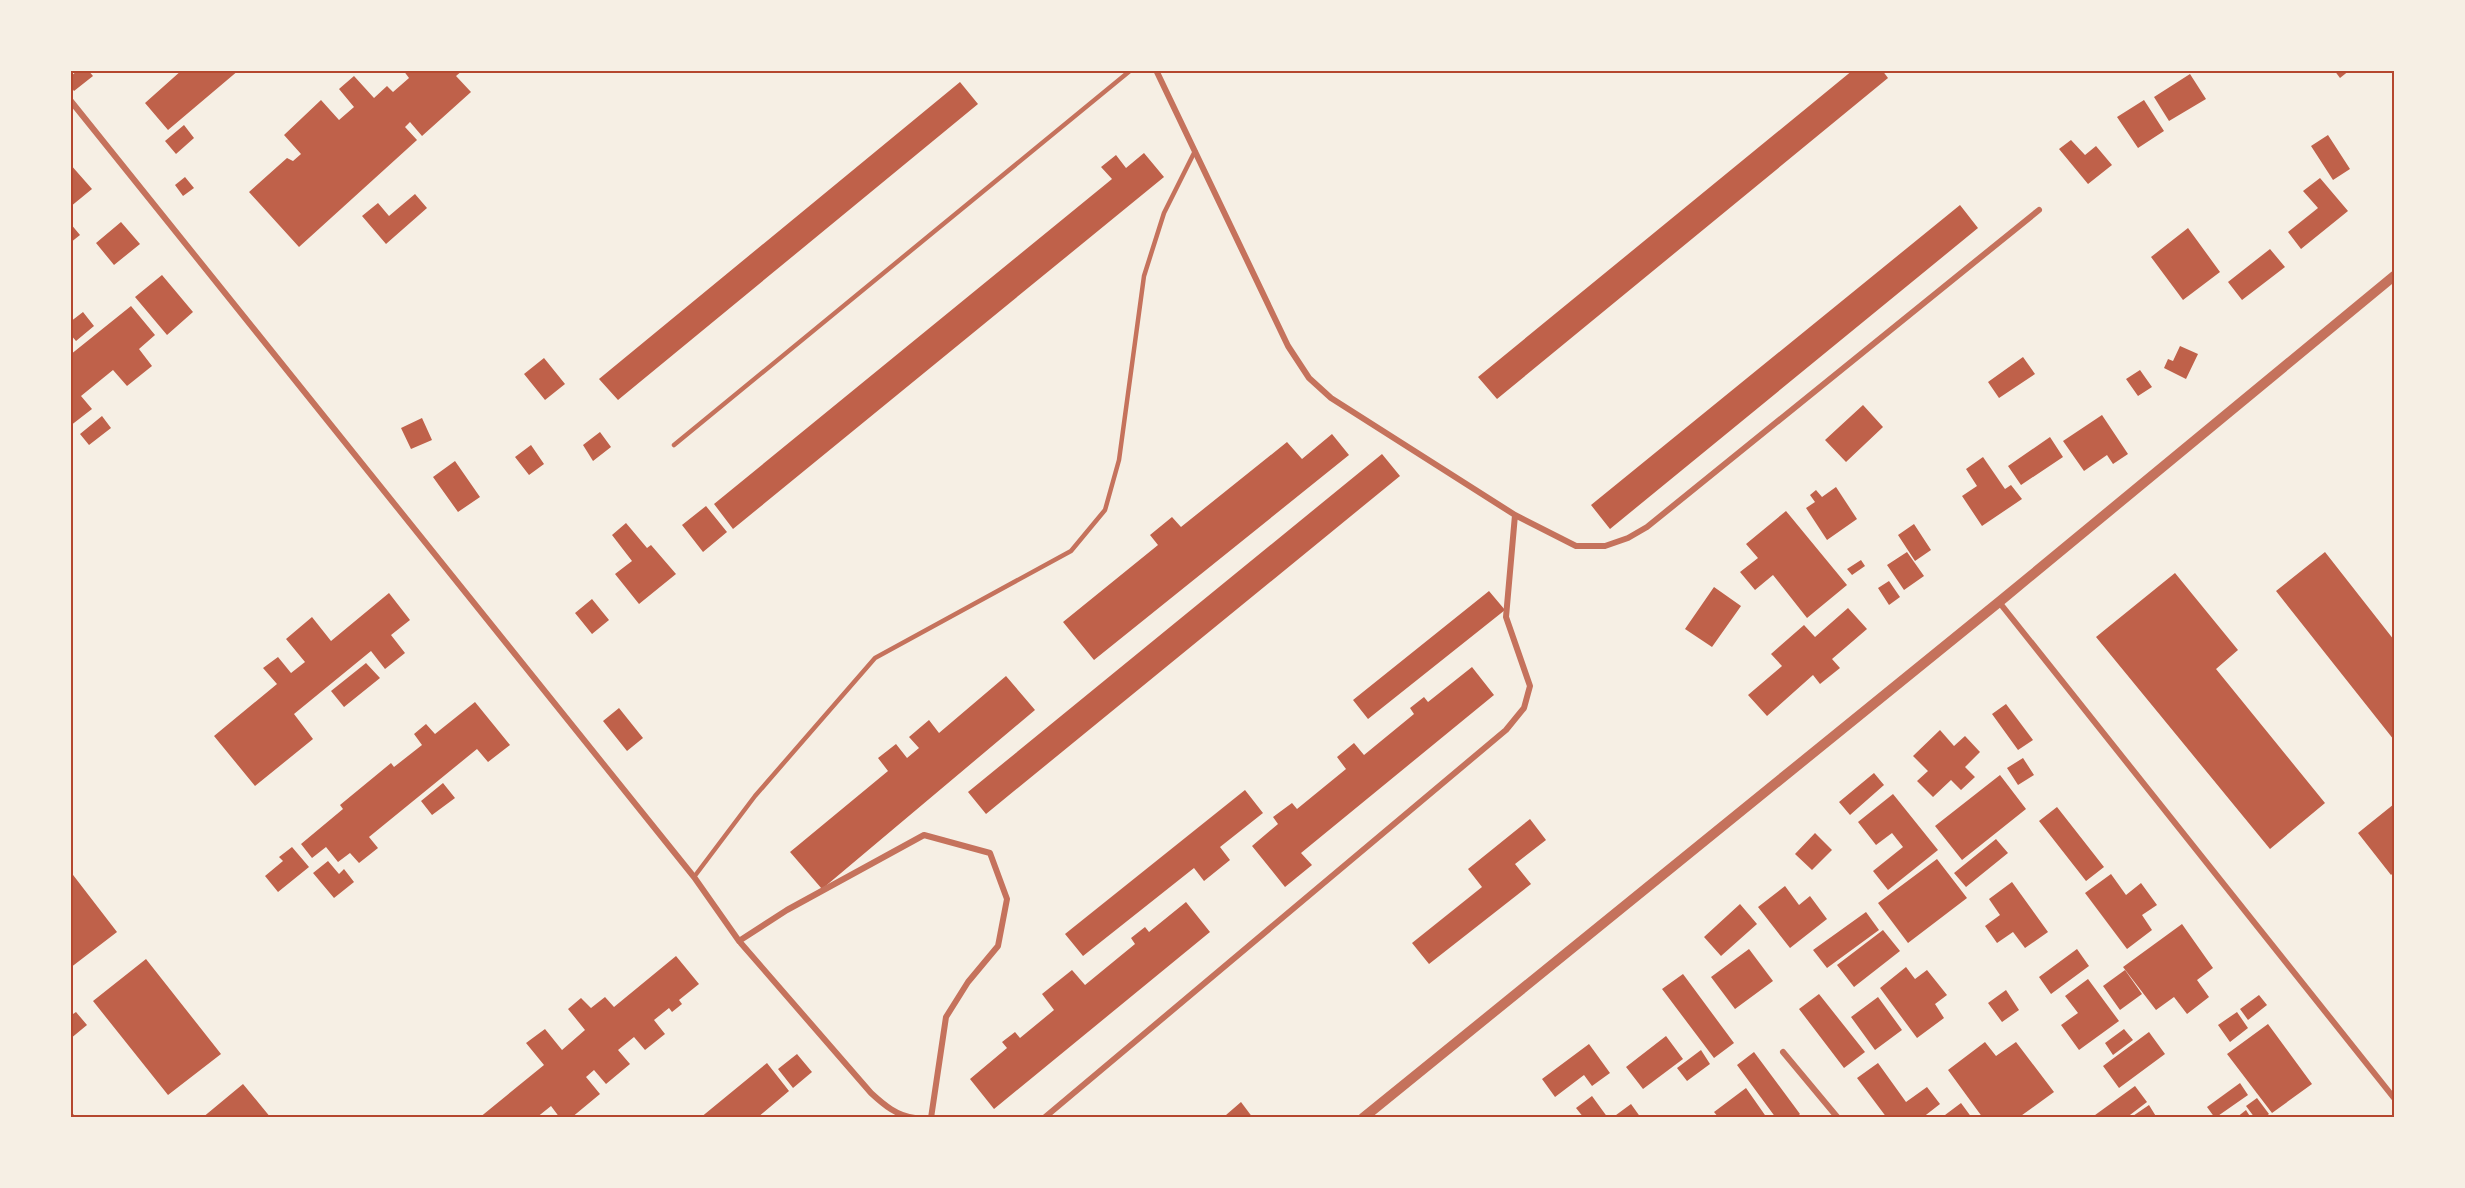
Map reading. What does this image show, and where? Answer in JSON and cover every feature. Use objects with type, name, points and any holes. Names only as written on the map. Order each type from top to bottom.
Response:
[{"type":"street","points":[[1156,70],[1288,346],[1309,378],[1331,398],[1515,514],[1576,546],[1605,546],[1628,538],[1647,527],[2039,210]]},
{"type":"street","points":[[70,100],[694,877],[739,941],[871,1093],[888,1108],[906,1117],[915,1118]]},
{"type":"street","points":[[1363,1118],[1999,603],[2394,276]]},
{"type":"street","points":[[1044,1118],[1506,730],[1524,708],[1530,686],[1506,617],[1515,514]]},
{"type":"street","points":[[1999,603],[2394,1098]]},
{"type":"street","points":[[739,941],[787,910],[924,835],[990,853],[1008,899],[998,946],[968,982],[946,1017],[931,1118]]},
{"type":"street","points":[[1783,1052],[1838,1118]]},
{"type":"lane","points":[[674,445],[1131,70]]},
{"type":"lane","points":[[694,877],[755,796],[875,658],[1071,551],[1105,510],[1119,460],[1144,276],[1164,213],[1195,151]]},
{"type":"building","points":[[78,70],[88,70],[93,76],[74,91],[70,86],[70,77]]},
{"type":"building","points":[[182,70],[239,70],[168,130],[145,103]]},
{"type":"building","points":[[403,70],[463,70],[456,76],[471,92],[422,136],[410,122],[405,127],[417,140],[299,247],[249,192],[287,158],[293,161],[301,154],[284,135],[321,100],[339,120],[354,107],[339,89],[354,76],[374,98],[387,86],[393,92],[409,78]]},
{"type":"building","points":[[1853,70],[1882,70],[1888,78],[1497,399],[1478,377]]},
{"type":"building","points":[[2334,70],[2350,70],[2340,78]]},
{"type":"building","points":[[2190,74],[2206,99],[2169,121],[2154,97]]},
{"type":"building","points":[[960,82],[978,104],[618,400],[599,379]]},
{"type":"building","points":[[2144,100],[2164,131],[2138,148],[2117,117]]},
{"type":"building","points":[[184,125],[194,138],[176,154],[165,141]]},
{"type":"building","points":[[2328,135],[2350,169],[2333,180],[2311,146]]},
{"type":"building","points":[[2071,140],[2085,155],[2096,146],[2112,165],[2088,184],[2059,149]]},
{"type":"building","points":[[1144,153],[1164,177],[733,529],[714,504],[1112,179],[1101,167],[1116,155],[1126,168]]},
{"type":"building","points":[[70,164],[92,189],[70,207]]},
{"type":"building","points":[[185,177],[194,188],[183,196],[175,185]]},
{"type":"building","points":[[2320,178],[2348,211],[2301,249],[2288,232],[2318,208],[2303,191]]},
{"type":"building","points":[[415,194],[427,208],[386,244],[362,216],[378,203],[389,216]]},
{"type":"building","points":[[1960,205],[1978,228],[1610,529],[1591,505]]},
{"type":"building","points":[[121,222],[140,244],[114,265],[96,243]]},
{"type":"building","points":[[70,223],[80,235],[70,243]]},
{"type":"building","points":[[2188,228],[2220,272],[2183,300],[2151,257]]},
{"type":"building","points":[[2270,249],[2285,267],[2242,300],[2228,282]]},
{"type":"building","points":[[162,275],[193,312],[167,335],[135,297]]},
{"type":"building","points":[[131,306],[155,335],[139,349],[152,366],[127,386],[113,370],[81,396],[92,409],[70,426],[70,355]]},
{"type":"building","points":[[83,312],[94,326],[76,341],[70,334],[70,322]]},
{"type":"building","points":[[2180,346],[2198,354],[2186,379],[2164,368],[2168,359],[2173,361]]},
{"type":"building","points":[[2023,357],[2035,374],[1999,398],[1988,382]]},
{"type":"building","points":[[544,358],[565,384],[545,400],[524,374]]},
{"type":"building","points":[[2140,370],[2152,387],[2138,396],[2126,379]]},
{"type":"building","points":[[1863,405],[1883,427],[1846,462],[1825,440]]},
{"type":"building","points":[[2102,415],[2128,454],[2113,464],[2107,455],[2084,471],[2063,441]]},
{"type":"building","points":[[102,416],[111,428],[89,445],[80,434]]},
{"type":"building","points":[[422,418],[432,440],[411,449],[401,428]]},
{"type":"building","points":[[600,432],[611,447],[593,461],[583,445]]},
{"type":"building","points":[[1332,434],[1349,455],[1094,660],[1063,622],[1158,545],[1150,535],[1172,517],[1181,527],[1287,442],[1302,459]]},
{"type":"building","points":[[2050,437],[2063,457],[2021,485],[2008,466]]},
{"type":"building","points":[[531,445],[544,464],[529,475],[515,457]]},
{"type":"building","points":[[1382,454],[1400,476],[986,814],[968,792]]},
{"type":"building","points":[[1983,457],[2005,489],[2011,485],[2022,499],[1982,526],[1962,496],[1977,486],[1966,469]]},
{"type":"building","points":[[455,461],[480,497],[458,512],[433,477]]},
{"type":"building","points":[[1836,487],[1857,519],[1827,540],[1806,508],[1815,502],[1810,495],[1816,490],[1822,497]]},
{"type":"building","points":[[706,506],[727,532],[703,552],[682,525]]},
{"type":"building","points":[[1786,511],[1847,585],[1807,618],[1773,575],[1755,590],[1740,572],[1758,558],[1746,544]]},
{"type":"building","points":[[626,523],[647,548],[651,545],[676,574],[639,604],[615,574],[632,561],[612,535]]},
{"type":"building","points":[[1914,524],[1931,550],[1915,561],[1898,535]]},
{"type":"building","points":[[1907,552],[1924,576],[1904,590],[1887,565]]},
{"type":"building","points":[[2325,552],[2394,640],[2394,740],[2276,591]]},
{"type":"building","points":[[1861,560],[1865,566],[1852,575],[1847,569]]},
{"type":"building","points":[[2175,573],[2238,650],[2216,669],[2325,803],[2270,849],[2096,637]]},
{"type":"building","points":[[1889,581],[1900,597],[1889,605],[1878,588]]},
{"type":"building","points":[[1714,587],[1741,606],[1712,647],[1685,629]]},
{"type":"building","points":[[1489,591],[1505,610],[1368,719],[1353,700]]},
{"type":"building","points":[[389,593],[410,620],[391,635],[405,653],[385,669],[371,651],[294,714],[313,739],[255,786],[214,736],[277,684],[263,668],[278,657],[291,673],[305,662],[286,639],[312,617],[331,641]]},
{"type":"building","points":[[592,599],[609,620],[592,634],[575,613]]},
{"type":"building","points":[[1848,608],[1867,629],[1832,659],[1840,668],[1820,684],[1813,675],[1767,716],[1748,695],[1782,666],[1771,654],[1804,625],[1815,637]]},
{"type":"building","points":[[366,663],[380,678],[344,707],[331,691]]},
{"type":"building","points":[[1472,667],[1494,695],[1301,853],[1312,865],[1285,887],[1252,846],[1278,824],[1273,817],[1292,803],[1297,809],[1346,769],[1337,757],[1354,743],[1364,755],[1414,714],[1410,708],[1424,697],[1428,702]]},
{"type":"building","points":[[1006,676],[1035,710],[822,889],[790,852],[888,771],[878,758],[896,744],[907,758],[919,748],[909,737],[929,720],[939,733]]},
{"type":"building","points":[[475,702],[510,745],[488,762],[477,749],[369,837],[378,848],[359,863],[350,853],[338,862],[326,847],[312,858],[301,844],[343,809],[340,805],[391,763],[394,767],[422,745],[414,734],[426,724],[435,734]]},
{"type":"building","points":[[2006,704],[2033,740],[2018,750],[1992,714]]},
{"type":"building","points":[[619,708],[643,738],[627,751],[603,721]]},
{"type":"building","points":[[1940,730],[1954,746],[1965,736],[1980,752],[1965,767],[1975,777],[1961,790],[1951,780],[1933,797],[1917,781],[1928,771],[1913,756]]},
{"type":"building","points":[[2023,758],[2034,775],[2018,785],[2007,768]]},
{"type":"building","points":[[1874,773],[1884,785],[1850,815],[1839,802]]},
{"type":"building","points":[[2000,775],[2026,809],[1962,860],[1935,826]]},
{"type":"building","points":[[443,783],[455,798],[432,815],[421,801]]},
{"type":"building","points":[[1245,790],[1263,813],[1220,847],[1230,860],[1204,881],[1194,868],[1083,956],[1065,934]]},
{"type":"building","points":[[1893,794],[1938,850],[1888,890],[1873,871],[1903,847],[1892,833],[1876,845],[1858,822]]},
{"type":"building","points":[[2394,804],[2394,872],[2391,875],[2358,833]]},
{"type":"building","points":[[2057,807],[2104,867],[2086,881],[2039,821]]},
{"type":"building","points":[[1530,819],[1546,840],[1515,864],[1531,884],[1429,964],[1412,943],[1482,887],[1468,869]]},
{"type":"building","points":[[1815,833],[1832,850],[1812,870],[1795,854]]},
{"type":"building","points":[[1996,839],[2008,853],[1966,887],[1954,873]]},
{"type":"building","points":[[292,847],[309,867],[278,892],[265,876],[283,861],[279,857]]},
{"type":"building","points":[[1937,859],[1967,898],[1908,943],[1878,903]]},
{"type":"building","points":[[328,861],[339,874],[344,869],[354,882],[334,898],[313,873]]},
{"type":"building","points":[[70,871],[117,932],[70,968]]},
{"type":"building","points":[[2111,874],[2126,895],[2141,883],[2157,905],[2142,915],[2152,930],[2127,949],[2085,893]]},
{"type":"building","points":[[2012,882],[2048,932],[2025,948],[2013,932],[1997,943],[1985,926],[2000,915],[1989,899]]},
{"type":"building","points":[[1785,886],[1799,905],[1810,896],[1827,919],[1790,948],[1758,907]]},
{"type":"building","points":[[1186,902],[1210,932],[994,1109],[970,1079],[1007,1048],[1002,1042],[1015,1032],[1020,1038],[1054,1010],[1042,994],[1072,970],[1085,985],[1135,944],[1131,938],[1145,927],[1149,932]]},
{"type":"building","points":[[1740,904],[1757,924],[1721,956],[1704,937]]},
{"type":"building","points":[[1866,912],[1879,930],[1827,968],[1813,950]]},
{"type":"building","points":[[2182,924],[2213,968],[2197,980],[2209,997],[2187,1014],[2174,997],[2156,1010],[2123,967]]},
{"type":"building","points":[[1883,930],[1900,951],[1854,987],[1837,965]]},
{"type":"building","points":[[1749,949],[1773,981],[1735,1009],[1711,977]]},
{"type":"building","points":[[2077,949],[2089,966],[2051,994],[2039,977]]},
{"type":"building","points":[[676,956],[699,984],[679,1000],[682,1004],[672,1012],[669,1008],[654,1020],[665,1034],[645,1050],[634,1037],[618,1050],[630,1064],[606,1084],[594,1070],[586,1077],[600,1094],[571,1118],[560,1118],[551,1106],[536,1118],[479,1118],[544,1065],[526,1043],[545,1029],[562,1050],[585,1030],[568,1009],[581,998],[591,1008],[605,997],[614,1007]]},
{"type":"building","points":[[146,959],[221,1054],[168,1095],[93,1001]]},
{"type":"building","points":[[1906,967],[1915,979],[1927,970],[1947,995],[1935,1004],[1944,1018],[1917,1038],[1880,988]]},
{"type":"building","points":[[2125,970],[2142,994],[2120,1010],[2103,986]]},
{"type":"building","points":[[1683,974],[1734,1043],[1714,1058],[1662,989]]},
{"type":"building","points":[[2088,979],[2119,1021],[2079,1050],[2061,1025],[2078,1013],[2065,996]]},
{"type":"building","points":[[2006,990],[2019,1010],[2002,1022],[1988,1003]]},
{"type":"building","points":[[1819,994],[1865,1052],[1844,1068],[1799,1009]]},
{"type":"building","points":[[2259,995],[2267,1005],[2248,1020],[2240,1009]]},
{"type":"building","points":[[1878,997],[1902,1030],[1875,1050],[1851,1017]]},
{"type":"building","points":[[76,1012],[87,1025],[70,1039],[70,1016]]},
{"type":"building","points":[[2237,1012],[2248,1028],[2230,1042],[2218,1025]]},
{"type":"building","points":[[2268,1024],[2312,1084],[2272,1113],[2227,1054]]},
{"type":"building","points":[[2124,1029],[2133,1040],[2113,1055],[2105,1043]]},
{"type":"building","points":[[2149,1032],[2165,1054],[2119,1088],[2103,1066]]},
{"type":"building","points":[[1666,1036],[1683,1059],[1643,1089],[1626,1067]]},
{"type":"building","points":[[1985,1042],[1996,1056],[2016,1042],[2054,1092],[2018,1118],[1983,1118],[1948,1070]]},
{"type":"building","points":[[1589,1044],[1610,1073],[1592,1086],[1584,1075],[1555,1097],[1542,1079]]},
{"type":"building","points":[[1701,1050],[1710,1064],[1687,1081],[1677,1068]]},
{"type":"building","points":[[1754,1052],[1800,1114],[1796,1118],[1776,1118],[1737,1065]]},
{"type":"building","points":[[797,1054],[812,1072],[793,1088],[778,1069]]},
{"type":"building","points":[[767,1063],[789,1091],[757,1118],[700,1118]]},
{"type":"building","points":[[1878,1063],[1906,1102],[1927,1087],[1940,1104],[1922,1118],[1887,1118],[1857,1078]]},
{"type":"building","points":[[2240,1083],[2248,1095],[2215,1118],[2207,1107]]},
{"type":"building","points":[[243,1084],[271,1118],[202,1118]]},
{"type":"building","points":[[2135,1086],[2147,1102],[2126,1118],[2091,1118]]},
{"type":"building","points":[[1746,1088],[1767,1118],[1719,1118],[1714,1112]]},
{"type":"building","points":[[1592,1096],[1608,1118],[1584,1118],[1576,1108]]},
{"type":"building","points":[[2257,1098],[2269,1114],[2264,1118],[2255,1118],[2246,1106]]},
{"type":"building","points":[[1241,1102],[1253,1118],[1227,1118],[1226,1115]]},
{"type":"building","points":[[1961,1103],[1972,1118],[1941,1118]]},
{"type":"building","points":[[1631,1104],[1641,1118],[1612,1118]]},
{"type":"building","points":[[2149,1105],[2157,1118],[2130,1118]]},
{"type":"building","points":[[2246,1110],[2251,1118],[2236,1118]]}]
